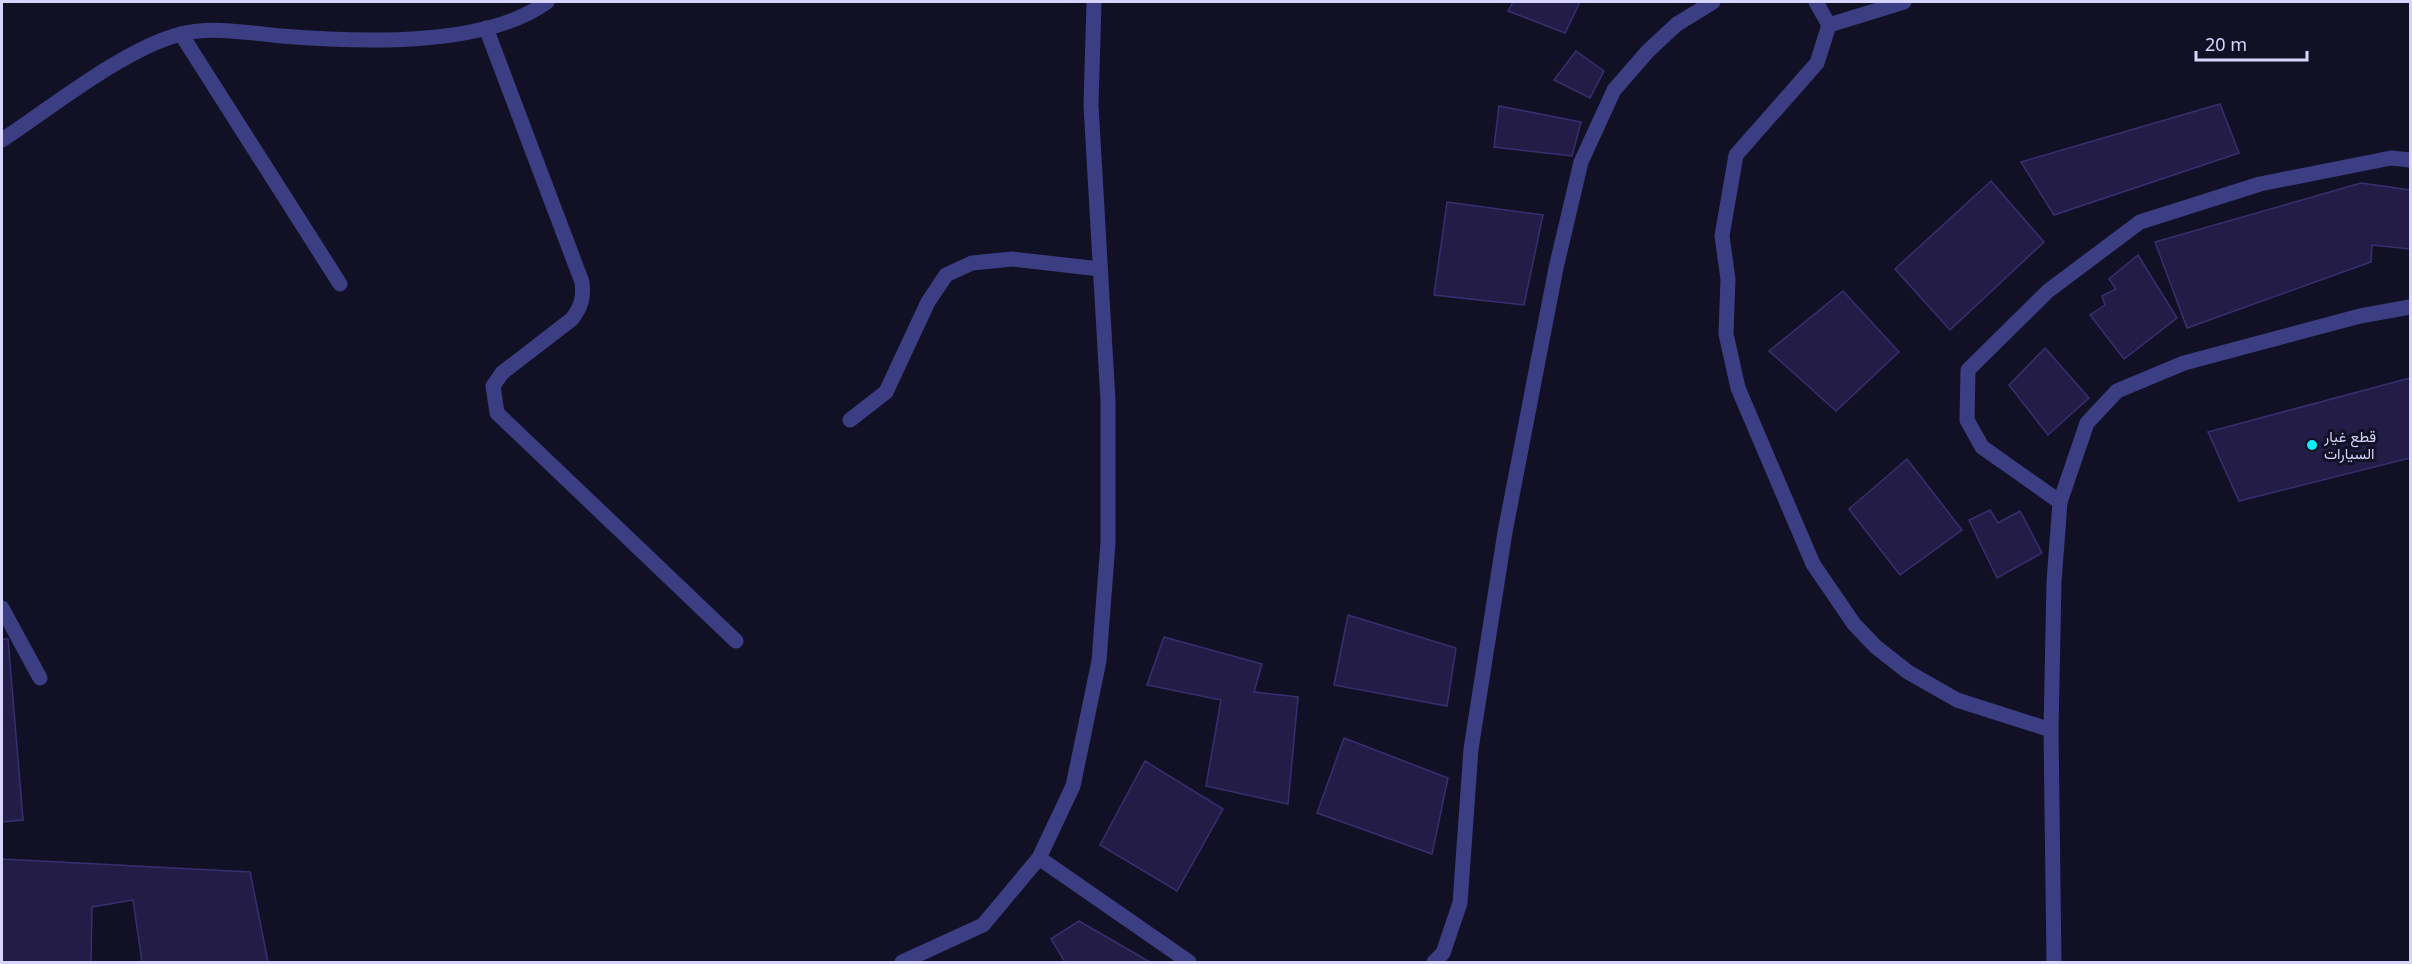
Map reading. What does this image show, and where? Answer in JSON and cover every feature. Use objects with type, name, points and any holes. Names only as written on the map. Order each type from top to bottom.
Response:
[{"type":"street","points":[[2,140],[116,64],[151,44],[181,34],[200,31],[315,39],[414,39],[486,28],[534,11],[547,2]]},
{"type":"street","points":[[902,963],[983,925],[1039,858],[1073,786],[1099,661],[1108,543],[1108,401],[1091,105],[1094,2]]},
{"type":"street","points":[[1434,963],[1443,953],[1460,903],[1471,749],[1505,532],[1556,268],[1581,162],[1614,90],[1648,51],[1677,24],[1713,2]]},
{"type":"street","points":[[1816,2],[1829,25],[1817,63],[1736,155],[1722,236],[1728,279],[1726,334],[1738,388],[1813,564],[1854,624],[1876,647],[1908,672],[1957,700],[2051,730]]},
{"type":"street","points":[[1829,25],[1904,2]]},
{"type":"street","points":[[486,28],[582,282],[583,294],[580,309],[572,319],[502,373],[493,386],[497,413],[736,641]]},
{"type":"street","points":[[181,34],[340,284]]},
{"type":"street","points":[[2060,502],[1982,447],[1967,420],[1968,370],[2048,291],[2140,222],[2260,184],[2391,158],[2410,160]]},
{"type":"street","points":[[850,420],[886,392],[928,302],[946,275],[972,263],[1012,259],[1100,269]]},
{"type":"street","points":[[2054,963],[2051,730],[2054,582],[2060,502],[2087,423],[2117,391],[2184,363],[2360,316],[2410,307]]},
{"type":"street","points":[[2,608],[40,678]]},
{"type":"street","points":[[1039,858],[1189,963]]},
{"type":"building","points":[[1513,2],[1580,2],[1565,33],[1508,11]]},
{"type":"building","points":[[1576,51],[1604,71],[1590,98],[1554,80]]},
{"type":"building","points":[[2220,104],[2239,153],[2054,215],[2021,162]]},
{"type":"building","points":[[1499,106],[1581,122],[1572,156],[1494,147]]},
{"type":"building","points":[[1991,181],[2044,242],[1950,330],[1895,269]]},
{"type":"building","points":[[2361,183],[2410,190],[2410,249],[2372,245],[2371,262],[2187,328],[2155,242]]},
{"type":"building","points":[[1447,202],[1543,215],[1524,305],[1434,295]]},
{"type":"building","points":[[2138,255],[2177,318],[2124,359],[2090,315],[2105,305],[2102,296],[2116,289],[2109,279]]},
{"type":"building","points":[[1843,291],[1899,352],[1836,411],[1769,351]]},
{"type":"building","points":[[2045,348],[2089,398],[2048,435],[2009,385]]},
{"type":"building","name":"قطع غيار السيارات","points":[[2410,378],[2410,458],[2239,501],[2208,432]]},
{"type":"building","points":[[1907,459],[1962,530],[1900,575],[1849,509]]},
{"type":"building","points":[[1990,510],[1998,523],[2020,511],[2042,553],[1997,578],[1969,520]]},
{"type":"building","points":[[1348,615],[1456,648],[1447,706],[1334,685]]},
{"type":"building","points":[[1164,637],[1262,664],[1254,692],[1298,697],[1288,804],[1206,786],[1221,700],[1147,685]]},
{"type":"building","points":[[2,639],[8,639],[23,820],[2,822]]},
{"type":"building","points":[[1344,738],[1448,778],[1432,854],[1317,813]]},
{"type":"building","points":[[1145,761],[1223,809],[1177,891],[1100,845]]},
{"type":"building","points":[[2,859],[250,872],[268,962],[142,962],[133,900],[92,907],[91,962],[2,962]]},
{"type":"building","points":[[1079,921],[1150,962],[1065,962],[1051,939]]},
{"type":"place","name":"قطع غيار السيارات","points":[[2312,445]]}]
